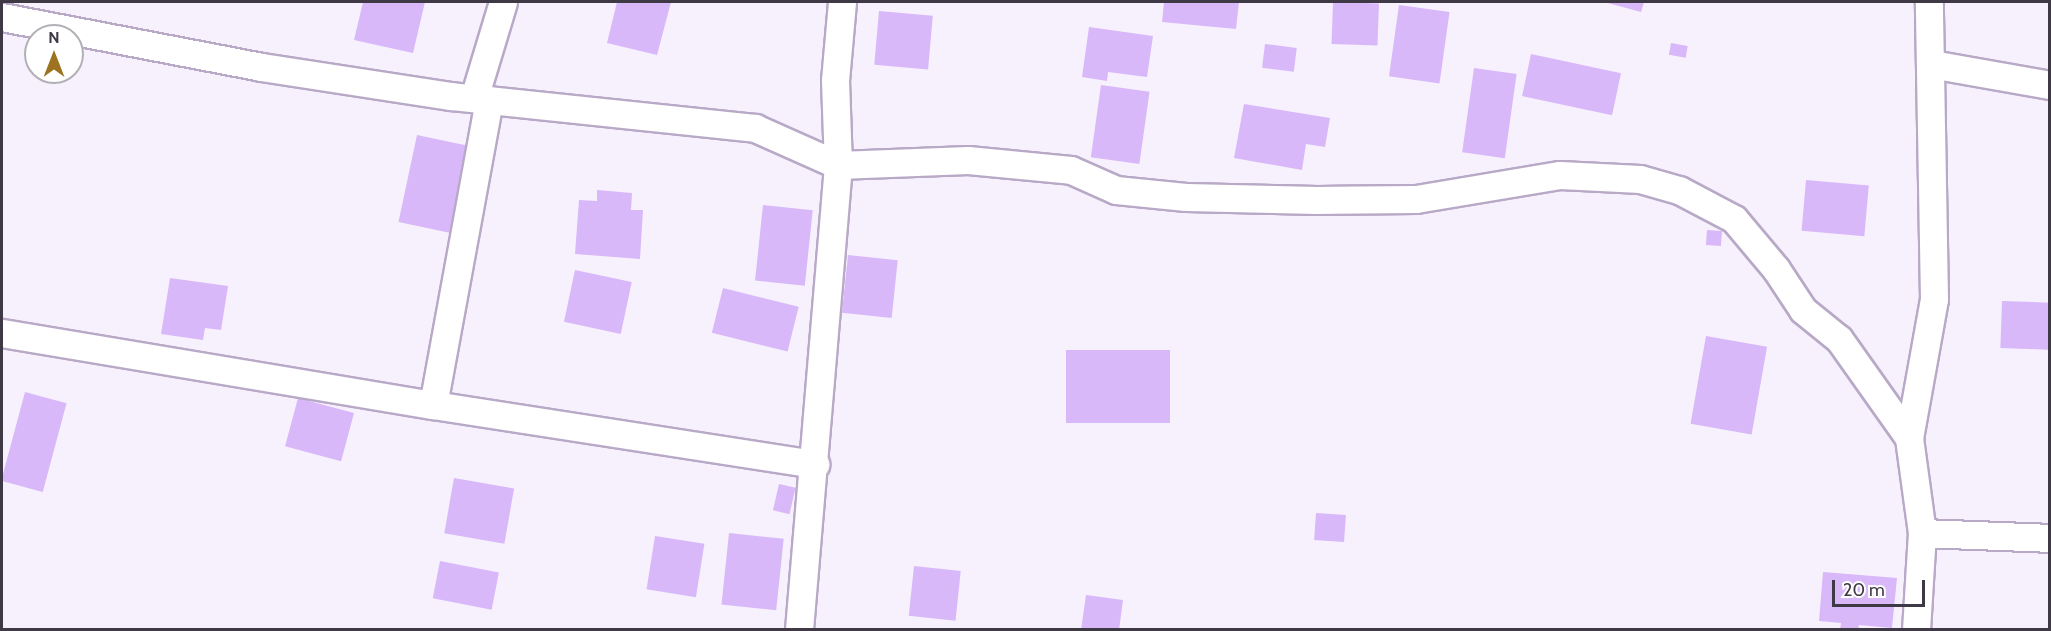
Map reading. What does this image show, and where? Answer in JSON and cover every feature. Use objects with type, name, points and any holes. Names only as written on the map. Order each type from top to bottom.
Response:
[{"type":"street","points":[[433,405],[481,99],[502,2]]},
{"type":"street","points":[[799,630],[815,464],[838,165],[835,80],[842,2]]},
{"type":"street","points":[[1916,630],[1922,533],[1909,438],[1934,299],[1929,2]]},
{"type":"street","points":[[2,17],[261,67],[481,99],[755,128],[838,165],[968,160],[1071,170],[1116,189],[1186,197],[1317,200],[1416,199],[1560,175],[1640,179],[1679,190],[1734,219],[1776,269],[1803,310],[1839,339],[1909,438]]},
{"type":"street","points":[[1931,64],[2049,85]]},
{"type":"street","points":[[2,333],[433,405],[815,464]]},
{"type":"street","points":[[1922,533],[2049,538]]},
{"type":"building","points":[[363,2],[425,2],[413,53],[354,40]]},
{"type":"building","points":[[617,2],[671,2],[657,55],[607,43]]},
{"type":"building","points":[[1164,2],[1239,2],[1236,29],[1162,22]]},
{"type":"building","points":[[1333,2],[1379,4],[1378,46],[1332,44]]},
{"type":"building","points":[[1604,2],[1644,2],[1641,12]]},
{"type":"building","points":[[1399,5],[1450,12],[1439,83],[1389,76]]},
{"type":"building","points":[[879,11],[933,16],[928,70],[874,65]]},
{"type":"building","points":[[1089,27],[1153,36],[1147,77],[1108,72],[1107,81],[1082,77]]},
{"type":"building","points":[[1671,43],[1688,46],[1686,58],[1669,55]]},
{"type":"building","points":[[1265,44],[1297,48],[1294,72],[1262,68]]},
{"type":"building","points":[[1531,54],[1621,73],[1612,115],[1522,96]]},
{"type":"building","points":[[1474,68],[1517,74],[1505,158],[1462,152]]},
{"type":"building","points":[[1101,85],[1150,92],[1139,164],[1091,157]]},
{"type":"building","points":[[1244,104],[1330,118],[1325,147],[1306,144],[1302,170],[1234,158]]},
{"type":"building","points":[[417,135],[468,146],[449,233],[398,222]]},
{"type":"building","points":[[1806,180],[1869,185],[1864,236],[1802,231]]},
{"type":"building","points":[[597,190],[632,193],[631,210],[643,210],[640,259],[575,254],[579,200],[597,201]]},
{"type":"building","points":[[763,205],[813,210],[805,286],[755,281]]},
{"type":"building","points":[[1707,230],[1722,231],[1721,246],[1706,245]]},
{"type":"building","points":[[848,255],[898,260],[892,318],[842,313]]},
{"type":"building","points":[[575,270],[632,282],[621,334],[564,322]]},
{"type":"building","points":[[170,278],[228,286],[221,330],[205,328],[203,340],[161,334]]},
{"type":"building","points":[[723,288],[799,307],[788,352],[712,333]]},
{"type":"building","points":[[2002,301],[2050,303],[2048,350],[2000,348]]},
{"type":"building","points":[[1706,336],[1767,347],[1752,434],[1691,424]]},
{"type":"building","points":[[1066,350],[1170,350],[1170,423],[1066,423]]},
{"type":"building","points":[[25,392],[67,403],[43,492],[2,481]]},
{"type":"building","points":[[298,398],[354,413],[341,461],[285,446]]},
{"type":"building","points":[[454,478],[514,489],[504,544],[444,533]]},
{"type":"building","points":[[779,484],[796,488],[789,514],[773,510]]},
{"type":"building","points":[[1316,513],[1346,515],[1344,542],[1314,540]]},
{"type":"building","points":[[729,533],[784,539],[776,610],[721,605]]},
{"type":"building","points":[[655,536],[704,544],[696,597],[647,589]]},
{"type":"building","points":[[440,561],[499,572],[492,610],[433,598]]},
{"type":"building","points":[[914,566],[961,571],[956,621],[909,616]]},
{"type":"building","points":[[1823,572],[1897,578],[1892,628],[1859,625],[1858,630],[1840,630],[1841,623],[1819,621]]},
{"type":"building","points":[[1086,595],[1123,600],[1119,630],[1081,630]]}]
